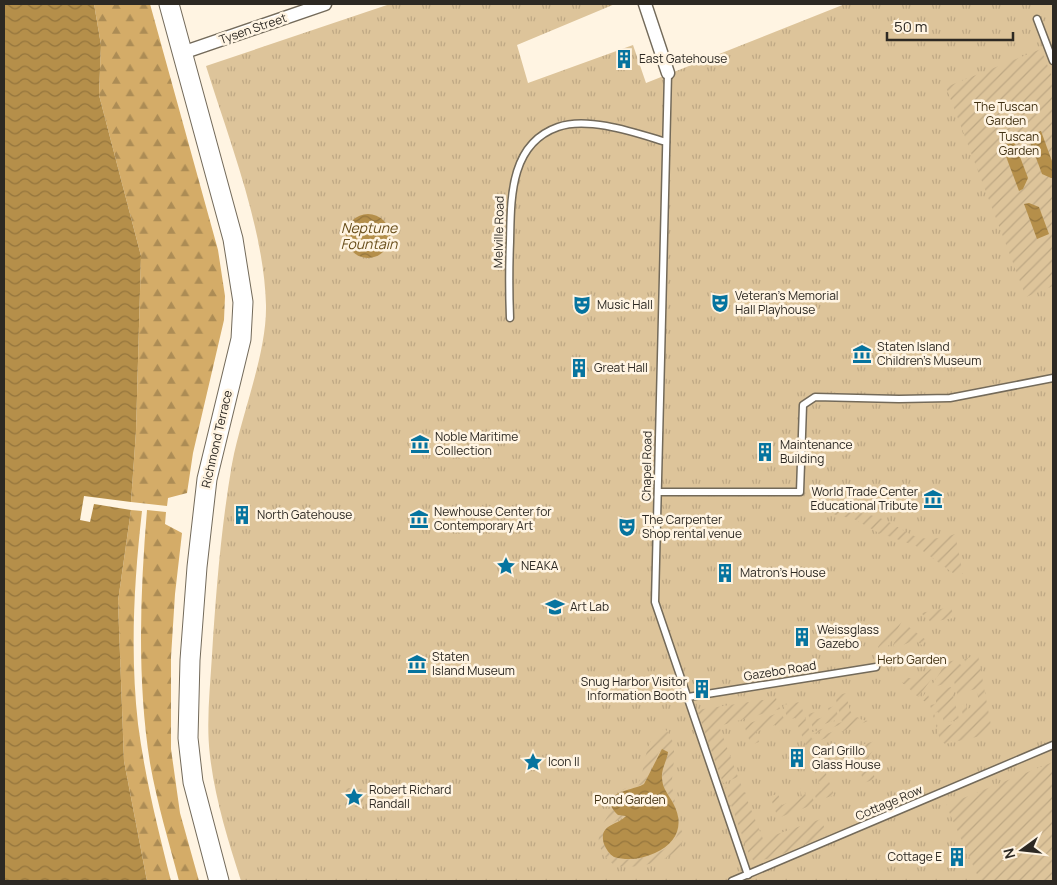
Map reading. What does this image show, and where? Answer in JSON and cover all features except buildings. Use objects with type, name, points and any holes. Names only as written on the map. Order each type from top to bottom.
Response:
[{"type":"main road","name":"Richmond Terrace","points":[[169,4],[233,239],[243,302],[241,339],[207,479],[195,586],[188,697],[188,738],[193,782],[219,881]]},
{"type":"street","name":"Tysen Street","points":[[182,53],[325,4]]},
{"type":"street","points":[[645,4],[668,73]]},
{"type":"lane","points":[[1037,19],[1053,61]]},
{"type":"lane","name":"Chapel Road","points":[[668,73],[655,602],[748,874]]},
{"type":"lane","name":"Melville Road","points":[[510,318],[511,192],[523,156],[532,144],[558,126],[574,124],[626,130],[666,142]]},
{"type":"lane","points":[[658,492],[800,492],[803,405],[815,397],[950,398],[1053,378]]},
{"type":"lane","name":"Gazebo Road","points":[[688,697],[876,667]]},
{"type":"lane","name":"Cottage Row","points":[[732,881],[1053,745]]},
{"type":"green space","points":[[94,4],[150,4],[218,250],[225,296],[224,320],[193,453],[187,493],[168,498],[167,506],[131,502],[136,431],[141,256],[99,95],[101,45]]},
{"type":"green space","points":[[390,4],[615,4],[517,45],[528,83],[633,45],[646,83],[845,4],[1053,4],[1053,881],[241,881],[227,835],[212,772],[208,731],[209,706],[217,583],[228,488],[236,445],[258,364],[265,324],[266,305],[264,276],[252,215],[235,154],[206,66]]},
{"type":"green space","name":"The Tuscan Garden","points":[[1041,49],[1053,79],[1053,286],[1026,297],[946,87]]},
{"type":"green space","points":[[812,507],[870,515],[882,519],[909,534],[927,539],[955,534],[963,574],[953,573],[916,546],[877,532],[854,519],[814,510]]},
{"type":"green space","points":[[131,510],[142,511],[134,618],[134,671],[138,724],[148,784],[171,881],[147,881],[124,761],[118,601]]},
{"type":"green space","points":[[147,510],[166,512],[165,524],[182,533],[175,594],[171,657],[171,749],[180,813],[199,881],[179,881],[150,763],[141,669],[141,605]]},
{"type":"green space","points":[[951,607],[954,618],[931,622],[921,613]]},
{"type":"green space","points":[[897,618],[902,621],[889,645],[879,653],[878,647]]},
{"type":"green space","points":[[905,624],[926,640],[922,645],[915,640],[896,648],[893,645]]},
{"type":"green space","points":[[978,655],[992,731],[985,735],[945,744],[940,740],[930,705],[921,699],[927,691],[931,705],[936,704],[936,691],[951,687],[959,719],[944,723],[942,714],[934,713],[938,728],[965,721],[960,705],[966,703],[967,709],[980,705],[976,689],[963,692],[964,696],[958,698],[954,681],[930,688],[941,671],[943,663],[956,660],[962,666],[966,663],[964,659]]},
{"type":"green space","points":[[930,669],[937,672],[918,697],[900,680],[902,676],[917,678],[924,675]]},
{"type":"green space","points":[[846,693],[853,715],[868,721],[806,746],[795,718],[788,720],[783,705],[800,702],[810,733],[825,728],[825,730],[810,735],[812,739],[846,727],[844,723],[829,729],[828,727],[842,722],[835,696]]},
{"type":"green space","points":[[776,698],[780,709],[719,726],[738,777],[723,783],[697,710]]},
{"type":"green space","points":[[835,706],[839,719],[813,728],[808,714],[815,712],[817,719],[830,715],[828,708]]},
{"type":"green space","points":[[781,712],[785,721],[779,724],[782,730],[778,732],[775,725],[756,732],[759,742],[751,745],[744,725]]},
{"type":"green space","points":[[665,729],[670,735],[674,748],[672,782],[675,806],[663,785],[662,777],[667,750],[659,752],[644,784],[622,790],[639,782],[649,744],[658,732]]},
{"type":"green space","points":[[875,741],[876,746],[869,756],[875,779],[864,783],[856,758],[849,759],[844,750]]},
{"type":"green space","points":[[829,755],[832,765],[824,768],[834,795],[817,801],[814,793],[822,790],[811,762]]},
{"type":"green space","points":[[1053,762],[1053,881],[980,881],[946,805]]},
{"type":"green space","points":[[740,782],[763,839],[821,819],[827,835],[773,858],[754,861],[750,857],[725,788]]},
{"type":"green space","points":[[346,788],[364,789],[363,807],[345,807]]},
{"type":"green space","points":[[803,788],[806,796],[811,794],[815,804],[778,818],[770,796],[778,794],[782,805],[802,797],[800,789]]},
{"type":"green space","points":[[613,808],[621,815],[626,816],[611,824],[603,838],[610,855],[617,858],[633,859],[658,853],[671,844],[676,838],[680,827],[683,838],[680,847],[661,860],[648,864],[623,867],[614,865],[606,857],[599,844],[600,830]]},
{"type":"water","points":[[4,4],[94,4],[101,45],[99,95],[141,256],[136,431],[131,502],[84,496],[80,520],[90,522],[94,504],[131,510],[118,601],[124,761],[147,881],[4,881]]},
{"type":"water","points":[[1041,131],[1053,164],[1053,178],[1042,174],[1028,136]]},
{"type":"water","points":[[1014,141],[1028,178],[1023,189],[1019,191],[1002,146]]},
{"type":"water","points":[[1029,203],[1039,207],[1049,234],[1037,239],[1024,204]]},
{"type":"water","name":"Neptune Fountain","points":[[364,214],[372,214],[384,220],[390,236],[384,252],[372,258],[364,258],[352,252],[346,240],[346,232],[352,220]]},
{"type":"water","points":[[662,749],[668,752],[662,771],[662,782],[677,811],[678,826],[674,839],[663,849],[640,858],[614,857],[604,844],[604,833],[609,826],[626,816],[618,815],[612,807],[611,801],[619,793],[644,784]]},
{"type":"place","name":"East Gatehouse","points":[[624,59]]},
{"type":"place","name":"Veteran’s Memorial Hall Playhouse","points":[[720,303]]},
{"type":"place","name":"Music Hall","points":[[582,305]]},
{"type":"place","name":"Staten Island Children’s Museum","points":[[862,354]]},
{"type":"place","name":"Great Hall","points":[[579,368]]},
{"type":"place","name":"Noble Maritime Collection","points":[[420,444]]},
{"type":"place","name":"Maintenance Building","points":[[765,452]]},
{"type":"place","name":"World Trade Center Educational Tribute","points":[[933,499]]},
{"type":"place","name":"North Gatehouse","points":[[242,515]]},
{"type":"place","name":"Newhouse Center for Contemporary Art","points":[[419,519]]},
{"type":"place","name":"The Carpenter Shop rental venue","points":[[627,527]]},
{"type":"place","name":"NEAKA","points":[[506,566]]},
{"type":"place","name":"Matron’s House","points":[[725,573]]},
{"type":"place","name":"Art Lab","points":[[555,607]]},
{"type":"place","name":"Weissglass Gazebo","points":[[802,637]]},
{"type":"place","name":"Staten Island Museum","points":[[417,664]]},
{"type":"place","name":"Snug Harbor Visitor Information Booth","points":[[702,689]]},
{"type":"place","name":"Carl Grillo Glass House","points":[[797,758]]},
{"type":"place","name":"Icon II","points":[[533,762]]},
{"type":"place","name":"Robert Richard Randall","points":[[354,797]]},
{"type":"place","name":"Cottage E","points":[[957,857]]},
{"type":"park label","name":"Tuscan Garden","points":[[1019,144]]},
{"type":"park label","name":"Herb Garden","points":[[912,660]]},
{"type":"park label","name":"Pond Garden","points":[[630,800]]}]
